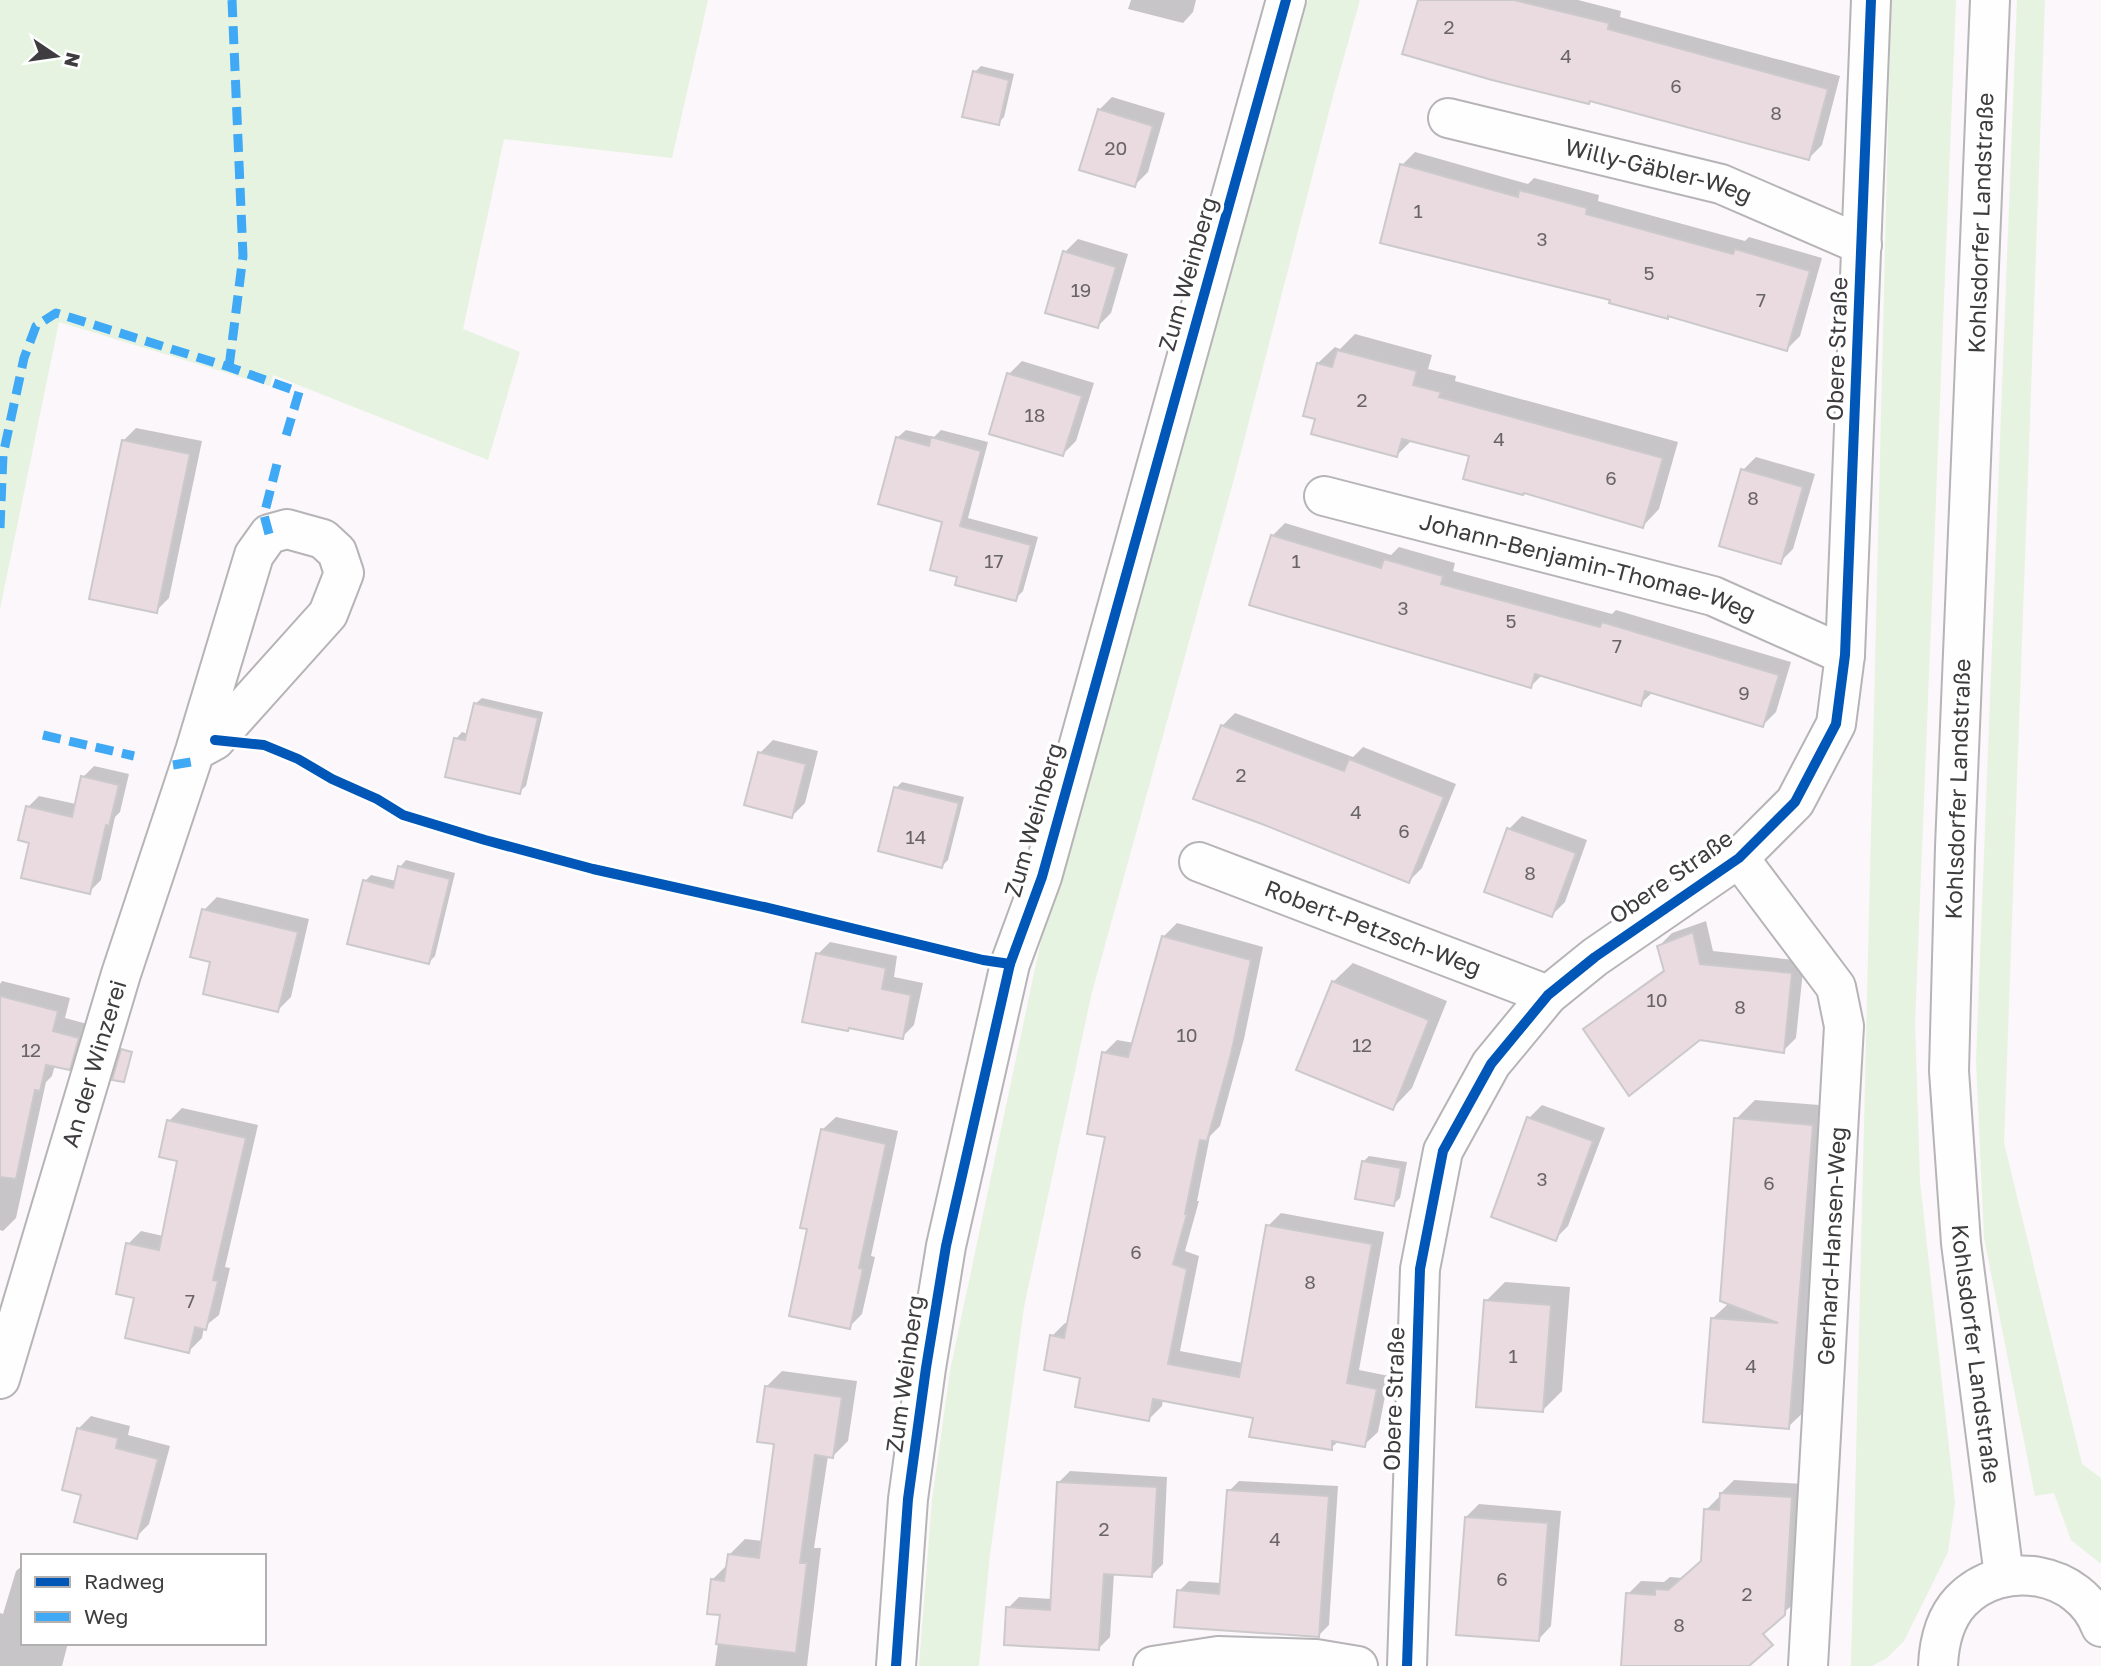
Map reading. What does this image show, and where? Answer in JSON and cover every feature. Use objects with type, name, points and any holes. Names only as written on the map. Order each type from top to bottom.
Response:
[{"type":"street","name":"Zum Weinberg","points":[[896,1666],[908,1499],[926,1368],[946,1246],[1010,964],[1042,877],[1286,0]]},
{"type":"street","name":"Obere Straße","points":[[1407,1666],[1420,1269],[1443,1151],[1491,1064],[1548,995],[1595,957],[1739,858],[1795,802],[1836,724],[1845,655],[1871,0]]},
{"type":"street","name":"Kohlsdorfer Landstraße","points":[[1990,0],[1955,833],[1949,1070],[1961,1243],[2004,1576]]},
{"type":"street","name":"Willy-Gäbler-Weg","points":[[1448,118],[1721,184],[1862,246]]},
{"type":"street","name":"Johann-Benjamin-Thomae-Weg","points":[[1324,496],[1713,596],[1845,655]]},
{"type":"street","name":"An der Winzerei","points":[[0,1379],[121,974],[195,751],[254,555],[269,534],[287,529],[323,539],[337,552],[344,573],[328,614],[215,740],[195,751]]},
{"type":"street","name":"Gerhard-Hansen-Weg","points":[[1739,858],[1836,987],[1844,1026],[1808,1666]]},
{"type":"street","name":"Robert-Petzsch-Weg","points":[[1199,862],[1548,995]]},
{"type":"street","points":[[1938,1666],[1939,1644],[1947,1621],[1961,1601],[1981,1585],[2004,1576],[2031,1574],[2058,1582],[2080,1596],[2097,1617],[2101,1627]]},
{"type":"street","points":[[1153,1666],[1218,1661],[1316,1659],[1358,1666]]},
{"type":"green space","points":[[0,0],[708,0],[672,158],[504,139],[463,329],[520,352],[488,460],[273,375],[270,386],[59,322],[0,609]]},
{"type":"green space","points":[[1308,0],[1360,0],[1234,479],[1092,992],[1024,1307],[990,1555],[979,1666],[919,1666],[932,1500],[950,1371],[1040,945]]},
{"type":"green space","points":[[1891,0],[1956,0],[1915,1024],[1920,1181],[1955,1503],[1948,1552],[1904,1641],[1887,1658],[1872,1666],[1851,1666]]},
{"type":"green space","points":[[2017,0],[2045,0],[2004,1143],[2082,1464],[2101,1478],[2101,1564],[2071,1540],[2054,1493],[2035,1496],[1984,1238],[1976,1061]]},
{"type":"building","points":[[1418,0],[1514,0],[1609,23],[1608,29],[1828,89],[1809,160],[1590,101],[1589,104],[1492,80],[1402,54]]},
{"type":"building","points":[[973,71],[1009,80],[999,125],[962,117]]},
{"type":"building","points":[[1098,109],[1153,126],[1135,187],[1079,170]]},
{"type":"building","points":[[1400,164],[1518,197],[1519,190],[1587,208],[1586,214],[1733,254],[1735,249],[1810,271],[1787,351],[1668,316],[1668,319],[1609,303],[1610,300],[1380,243]]},
{"type":"building","points":[[1063,251],[1116,267],[1098,328],[1045,313]]},
{"type":"building","points":[[1337,350],[1417,371],[1413,385],[1441,392],[1439,397],[1663,458],[1643,528],[1524,493],[1523,495],[1463,479],[1469,456],[1402,439],[1397,457],[1311,434],[1315,419],[1303,416],[1317,363],[1332,367]]},
{"type":"building","points":[[1007,373],[1082,396],[1063,456],[989,434]]},
{"type":"building","points":[[896,437],[929,446],[931,437],[981,451],[960,526],[1031,545],[1016,601],[955,585],[957,577],[930,570],[942,522],[878,504]]},
{"type":"building","points":[[122,440],[190,454],[157,613],[89,599]]},
{"type":"building","points":[[1741,469],[1803,487],[1781,564],[1719,546]]},
{"type":"building","points":[[1271,535],[1381,568],[1384,559],[1443,576],[1441,584],[1600,627],[1602,622],[1779,675],[1763,727],[1645,691],[1641,706],[1535,674],[1531,688],[1249,605]]},
{"type":"building","points":[[474,703],[538,718],[520,794],[445,777],[454,738],[465,740]]},
{"type":"building","points":[[1221,725],[1344,771],[1349,759],[1444,797],[1409,883],[1193,799]]},
{"type":"building","points":[[758,752],[806,764],[792,818],[744,805]]},
{"type":"building","points":[[81,776],[119,785],[109,826],[106,825],[90,894],[21,878],[29,843],[18,840],[26,806],[72,817]]},
{"type":"building","points":[[894,787],[959,803],[942,868],[878,851]]},
{"type":"building","points":[[1507,828],[1576,853],[1552,917],[1484,892]]},
{"type":"building","points":[[398,866],[450,879],[429,964],[347,944],[363,880],[393,888]]},
{"type":"building","points":[[202,909],[298,932],[278,1012],[203,994],[210,962],[190,957]]},
{"type":"building","points":[[1693,932],[1700,964],[1792,973],[1784,1053],[1700,1040],[1629,1096],[1583,1029],[1664,971],[1657,946]]},
{"type":"building","points":[[1162,936],[1251,960],[1231,1054],[1207,1141],[1200,1140],[1187,1214],[1173,1264],[1187,1269],[1168,1364],[1239,1377],[1266,1225],[1372,1244],[1347,1383],[1377,1389],[1365,1447],[1332,1441],[1332,1450],[1249,1437],[1253,1418],[1153,1399],[1149,1421],[1075,1407],[1080,1378],[1044,1370],[1050,1335],[1064,1338],[1105,1137],[1087,1134],[1102,1052],[1128,1057]]},
{"type":"building","points":[[816,953],[886,968],[882,989],[911,995],[903,1039],[802,1022]]},
{"type":"building","points":[[1332,981],[1429,1020],[1393,1110],[1296,1070]]},
{"type":"building","points":[[0,996],[58,1011],[53,1031],[79,1038],[70,1070],[46,1065],[40,1091],[35,1090],[16,1179],[0,1177]]},
{"type":"building","points":[[121,1049],[132,1052],[124,1082],[112,1080]]},
{"type":"building","points":[[1527,1117],[1593,1141],[1556,1241],[1491,1217]]},
{"type":"building","points":[[1734,1118],[1813,1125],[1789,1429],[1703,1422],[1711,1318],[1778,1323],[1720,1301]]},
{"type":"building","points":[[167,1120],[246,1138],[213,1280],[218,1281],[206,1330],[195,1327],[189,1353],[125,1338],[134,1298],[116,1294],[126,1243],[159,1250],[177,1161],[159,1157]]},
{"type":"building","points":[[821,1129],[886,1144],[859,1268],[863,1269],[850,1329],[789,1316],[807,1229],[800,1228]]},
{"type":"building","points":[[1362,1161],[1401,1168],[1394,1206],[1355,1199]]},
{"type":"building","points":[[1484,1300],[1551,1305],[1543,1412],[1476,1407]]},
{"type":"building","points":[[765,1386],[842,1397],[833,1458],[815,1455],[800,1563],[807,1563],[796,1653],[716,1644],[720,1615],[707,1614],[711,1579],[724,1581],[728,1554],[759,1558],[774,1444],[757,1442]]},
{"type":"building","points":[[77,1428],[118,1438],[116,1448],[158,1459],[137,1539],[74,1522],[81,1495],[62,1490]]},
{"type":"building","points":[[1057,1482],[1157,1487],[1152,1577],[1104,1574],[1099,1650],[1004,1645],[1006,1607],[1050,1610]]},
{"type":"building","points":[[1227,1490],[1329,1496],[1319,1637],[1174,1627],[1177,1590],[1219,1594]]},
{"type":"building","points":[[1720,1493],[1792,1497],[1785,1615],[1763,1634],[1773,1645],[1749,1666],[1621,1666],[1626,1593],[1655,1595],[1655,1589],[1668,1590],[1701,1561],[1704,1509],[1719,1510]]},
{"type":"building","points":[[1465,1517],[1548,1523],[1539,1641],[1456,1635]]},
{"type":"marked path","points":[[229,367],[243,256],[232,0]]},
{"type":"marked path","points":[[0,528],[3,455],[24,358],[36,326],[56,313],[229,367],[299,392],[286,436]]},
{"type":"marked path","points":[[269,534],[264,515],[278,460]]},
{"type":"marked path","points":[[43,735],[134,756]]},
{"type":"marked path","points":[[173,765],[191,762]]},
{"type":"cycle path","points":[[896,1666],[908,1499],[926,1368],[946,1246],[1010,964],[1042,877],[1286,0]]},
{"type":"cycle path","points":[[1407,1666],[1420,1269],[1443,1151],[1491,1064],[1548,995],[1595,957],[1739,858],[1795,802],[1836,724],[1845,655],[1871,0]]},
{"type":"cycle path","points":[[215,740],[264,745],[298,759],[403,815],[485,840],[593,869],[1010,964]]}]
